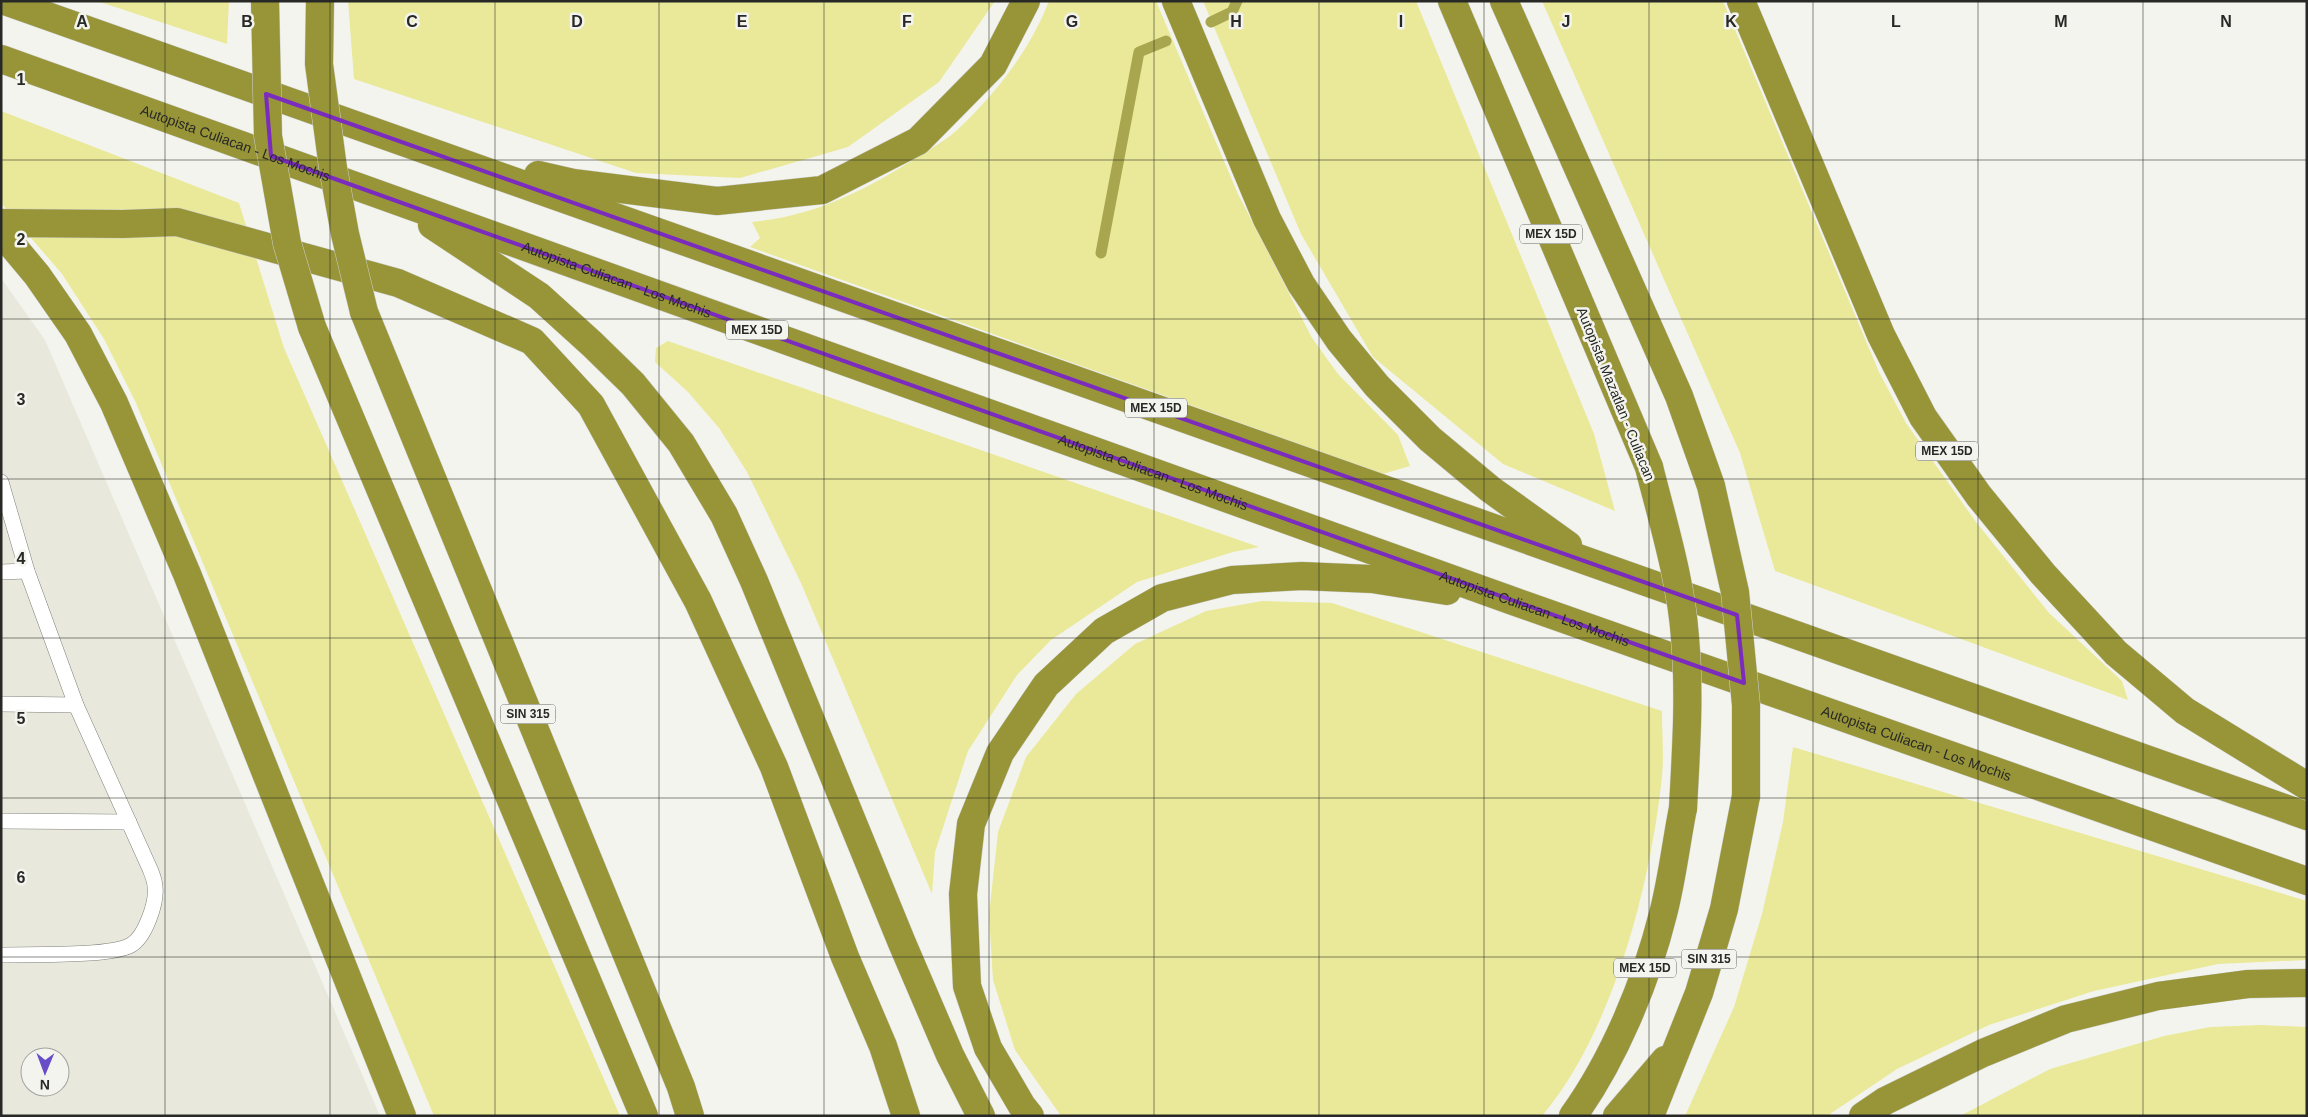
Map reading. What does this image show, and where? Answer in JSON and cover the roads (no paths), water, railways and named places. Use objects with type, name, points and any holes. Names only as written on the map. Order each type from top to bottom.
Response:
[{"type":"highway","name":"MEX 15D","points":[[5,1],[2307,816]]},
{"type":"highway","name":"SIN 315","points":[[265,1],[268,136],[287,244],[312,327],[644,1116]]},
{"type":"highway","name":"SIN 315","points":[[320,1],[319,64],[333,168],[345,234],[364,312],[677,1078],[690,1116]]},
{"type":"highway","points":[[417,148],[573,183],[717,201],[822,190],[918,141],[993,65],[1026,1]]},
{"type":"highway","points":[[1176,1],[1268,219],[1301,284],[1339,340],[1377,386],[1430,439],[1490,489],[1596,564]]},
{"type":"highway","name":"Autopista Mazatlan - Culiacan","points":[[1452,1],[1649,468],[1674,565],[1685,637],[1687,718],[1683,808],[1663,914],[1634,1002],[1610,1055],[1573,1116]]},
{"type":"highway","name":"MEX 15D","points":[[1504,1],[1679,396],[1711,486],[1735,592],[1746,705],[1746,796]]},
{"type":"highway","name":"MEX 15D","points":[[1741,1],[1881,335],[1923,417],[1978,496],[2043,574],[2116,653],[2185,711],[2307,786]]},
{"type":"highway","name":"Autopista Culiacan - Los Mochis","points":[[1,59],[1513,602],[2307,880]]},
{"type":"highway","points":[[398,202],[538,296],[633,384],[681,443],[724,515],[754,581],[946,1046],[981,1116]]},
{"type":"highway","points":[[1,223],[124,224],[177,222],[398,282],[532,342],[591,405],[698,601],[774,767],[846,957],[883,1046],[906,1116]]},
{"type":"highway","points":[[1,232],[37,275],[78,334],[114,403],[187,574],[402,1116]]},
{"type":"highway","name":"MEX 15D","points":[[1030,1116],[1022,1106],[988,1048],[967,986],[963,894],[971,824],[1000,752],[1046,685],[1104,631],[1162,598],[1232,580],[1302,576],[1372,579],[1513,602]]},
{"type":"highway","name":"SIN 315","points":[[1650,1116],[1699,993],[1724,910],[1746,796]]},
{"type":"highway","points":[[1862,1116],[1885,1101],[1983,1053],[2066,1020],[2158,996],[2248,984],[2307,983]]},
{"type":"highway","points":[[1617,1116],[1680,1041]]},
{"type":"lane","points":[[1,482],[27,571],[76,705],[150,869],[155,887],[154,902],[146,926],[132,945],[106,952],[1,955]]},
{"type":"lane","points":[[1,572],[27,571]]},
{"type":"lane","points":[[1,704],[76,705]]},
{"type":"lane","points":[[1,821],[129,822]]},
{"type":"lane","points":[[385,1116],[390,1089]]},
{"type":"waterway","points":[[1211,22],[1232,12],[1237,1]]},
{"type":"waterway","points":[[1101,253],[1139,52],[1166,41]]}]
